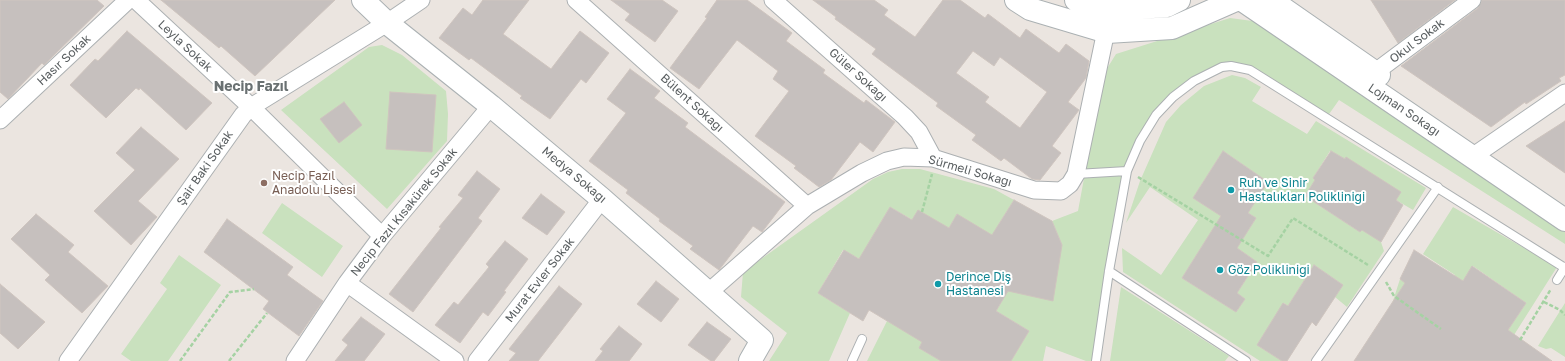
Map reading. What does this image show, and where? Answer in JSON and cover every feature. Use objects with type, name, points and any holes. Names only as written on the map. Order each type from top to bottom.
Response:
[{"type":"main road","name":"Medya Sokağı","points":[[363,0],[388,23],[491,106],[602,199],[762,340],[750,361]]},
{"type":"main road","points":[[1016,0],[1030,9],[1107,32],[1172,28],[1236,0]]},
{"type":"main road","points":[[1076,0],[1109,10],[1166,6],[1179,0]]},
{"type":"main road","name":"Lojman Sokağı","points":[[1242,0],[1369,77],[1478,152],[1565,205]]},
{"type":"main road","name":"Lojman Sokağı","points":[[1271,0],[1369,77]]},
{"type":"main road","name":"Lojman Sokağı","points":[[1478,152],[1565,220]]},
{"type":"street","name":"Hasır Sokak","points":[[0,120],[128,0]]},
{"type":"street","name":"Leyla Sokak","points":[[136,0],[251,107],[382,236]]},
{"type":"street","name":"Şair Baki Sokak","points":[[68,361],[243,115],[251,107],[388,23],[421,0]]},
{"type":"street","name":"Bülent Sokağı","points":[[576,0],[808,206]]},
{"type":"street","name":"Güler Sokağı","points":[[773,0],[905,117],[919,132],[933,158]]},
{"type":"street","name":"Okul Sokak","points":[[1369,77],[1472,0]]},
{"type":"street","name":"Sürmeli Sokağı","points":[[709,292],[808,206],[862,173],[887,161],[904,157],[933,158],[1034,190],[1061,191],[1070,184],[1076,174],[1107,32],[1109,10]]},
{"type":"street","points":[[1478,152],[1565,93]]},
{"type":"street","name":"Necip Fazıl Kısakürek Sokak","points":[[295,361],[347,283],[382,236],[491,106]]},
{"type":"street","name":"Murat Evler Sokak","points":[[478,361],[602,199]]},
{"type":"street","points":[[347,283],[455,361]]},
{"type":"lane","points":[[1096,361],[1109,271],[1127,171],[1140,141],[1156,115],[1173,97],[1194,81],[1213,70],[1231,66],[1250,70],[1565,268],[1557,280]]},
{"type":"lane","points":[[1076,174],[1127,171]]},
{"type":"lane","points":[[1316,361],[1438,187]]},
{"type":"lane","points":[[1109,271],[1245,361]]},
{"type":"lane","points":[[852,361],[862,340]]},
{"type":"path","points":[[922,212],[932,172],[933,158]]},
{"type":"path","points":[[1127,171],[1268,256],[1293,218],[1379,271],[1394,296],[1441,329]]},
{"type":"path","points":[[1520,340],[1557,280]]},
{"type":"path","points":[[180,361],[230,292],[254,289]]},
{"type":"path","points":[[1544,302],[1560,310],[1565,315]]},
{"type":"path","points":[[229,361],[267,312]]},
{"type":"green space","points":[[1230,18],[1260,22],[1565,232],[1565,244],[1339,100],[1327,117],[1241,67],[1213,70],[1156,115],[1127,171],[1096,361],[1086,361],[1046,346],[1043,361],[1011,361],[1029,331],[996,311],[1021,269],[957,214],[949,228],[910,223],[911,219],[890,207],[868,245],[863,261],[843,250],[818,293],[850,313],[829,361],[769,361],[787,333],[741,297],[743,272],[873,179],[888,172],[902,169],[920,169],[994,189],[1014,200],[999,224],[1021,242],[1062,245],[1052,221],[1078,211],[1103,75],[1116,54]]},
{"type":"green space","points":[[382,45],[402,55],[446,91],[448,114],[447,141],[387,209],[281,110],[369,47]]},
{"type":"green space","points":[[1232,75],[1245,78],[1261,87],[1252,101],[1307,134],[1316,121],[1426,188],[1413,210],[1396,200],[1346,158],[1345,159],[1330,151],[1313,178],[1317,181],[1312,185],[1305,196],[1360,232],[1363,228],[1381,242],[1384,251],[1347,307],[1335,297],[1343,285],[1314,265],[1288,306],[1284,303],[1257,345],[1282,361],[1260,361],[1123,272],[1122,248],[1161,275],[1198,220],[1150,187],[1126,223],[1140,181],[1166,122],[1181,105],[1204,86]],"holes":[[[1223,151],[1268,182],[1248,213],[1256,218],[1247,232],[1193,198]],[[1212,231],[1257,262],[1237,293],[1245,299],[1236,312],[1182,278]]]},
{"type":"green space","points":[[282,203],[343,246],[322,277],[262,233]]},
{"type":"green space","points":[[1453,207],[1557,267],[1514,335],[1500,341],[1526,303],[1473,266],[1439,318],[1392,304],[1400,279],[1437,304],[1455,275],[1423,254]]},
{"type":"green space","points":[[179,255],[221,285],[168,361],[131,361],[121,354],[167,289],[160,283]]},
{"type":"green space","points":[[1121,287],[1229,356],[1225,361],[1110,361]]},
{"type":"green space","points":[[1565,303],[1565,357],[1551,348],[1546,349],[1538,346]]},
{"type":"green space","points":[[887,321],[924,339],[919,348],[941,361],[867,361]]},
{"type":"building","points":[[0,0],[97,0],[104,6],[44,65],[42,63],[8,99],[0,92]]},
{"type":"building","points":[[161,0],[335,0],[255,76],[221,46],[219,48]]},
{"type":"building","points":[[483,0],[529,0],[503,34],[551,69],[580,31],[609,53],[586,83],[581,79],[550,119],[520,98],[522,96],[471,58],[469,60],[439,38],[463,8],[472,15]]},
{"type":"building","points":[[611,0],[662,0],[678,11],[655,42],[625,20],[630,14]]},
{"type":"building","points":[[717,0],[747,0],[792,33],[786,41],[825,70],[823,73],[864,103],[866,100],[895,122],[873,152],[860,142],[831,180],[819,187],[794,168],[796,166],[755,136],[789,91],[773,79],[778,71],[737,40],[699,89],[670,68],[707,18],[705,17]]},
{"type":"building","points":[[813,0],[874,0],[888,10],[884,15],[915,37],[943,0],[960,0],[985,18],[988,14],[1020,38],[1026,29],[1059,53],[1066,44],[1089,61],[1086,78],[1068,102],[1079,110],[1052,146],[1061,153],[1040,180],[1032,179],[1004,158],[1001,161],[972,140],[976,135],[936,106],[938,103],[872,54],[876,49],[835,19],[836,17]],"holes":[[[973,51],[994,66],[1000,57],[1047,92],[1020,128],[985,102],[989,97],[956,73]]]},
{"type":"building","points":[[1371,0],[1455,0],[1398,43]]},
{"type":"building","points":[[1482,0],[1565,0],[1565,75],[1559,78],[1561,81],[1526,104],[1525,102],[1491,127],[1401,66],[1478,8]]},
{"type":"building","points":[[127,31],[212,103],[186,130],[140,88],[139,90],[136,88],[106,118],[70,85],[95,59],[98,61]]},
{"type":"building","points":[[630,69],[660,91],[654,98],[688,123],[685,127],[785,202],[762,232],[753,226],[719,270],[690,249],[693,246],[659,221],[660,219],[626,193],[628,190],[589,161],[626,113],[607,99]]},
{"type":"building","points":[[390,92],[436,95],[432,152],[386,149]]},
{"type":"building","points":[[344,102],[362,125],[339,143],[320,119]]},
{"type":"building","points":[[1565,121],[1565,173],[1526,146]]},
{"type":"building","points":[[141,127],[179,159],[138,201],[157,217],[131,245],[94,211],[135,170],[116,153]]},
{"type":"building","points":[[1223,151],[1268,182],[1248,213],[1256,218],[1237,248],[1257,262],[1237,293],[1245,299],[1236,312],[1182,278],[1221,216],[1193,198]]},
{"type":"building","points":[[1331,151],[1345,159],[1346,157],[1401,192],[1396,200],[1403,205],[1381,242],[1362,230],[1360,232],[1305,196],[1315,180],[1313,178]]},
{"type":"building","points":[[477,171],[500,189],[478,218],[482,221],[413,312],[389,294],[441,228],[439,227],[463,198],[458,195]]},
{"type":"building","points":[[541,194],[565,212],[547,235],[522,218]]},
{"type":"building","name":"Derince Diş Hastanesi","points":[[1014,200],[1052,221],[1062,245],[1053,301],[1008,291],[996,311],[1029,331],[1011,361],[941,361],[919,348],[922,342],[869,310],[863,321],[818,293],[844,250],[859,259],[890,207],[912,220],[918,210],[949,228],[957,214],[992,235]]},
{"type":"building","points":[[36,214],[74,245],[68,252],[108,286],[82,313],[45,280],[50,275],[11,239]]},
{"type":"building","points":[[227,219],[293,267],[287,275],[323,301],[299,336],[263,309],[269,301],[204,252]]},
{"type":"building","points":[[505,241],[528,259],[504,291],[506,292],[488,316],[483,312],[460,343],[435,325],[454,302],[458,305],[489,267],[486,264]]},
{"type":"building","points":[[1414,250],[1463,281],[1472,266],[1526,303],[1508,330],[1552,361],[1354,361],[1405,283],[1400,279]]},
{"type":"building","points":[[1314,265],[1343,285],[1316,326],[1312,322],[1287,361],[1282,361],[1257,345],[1283,303],[1288,306]]},
{"type":"building","points":[[656,281],[679,299],[661,322],[637,304]]},
{"type":"building","points":[[0,284],[45,322],[18,349],[0,333]]},
{"type":"building","points":[[559,286],[582,304],[538,361],[509,361],[516,353],[509,349]]},
{"type":"building","points":[[361,317],[385,334],[364,361],[335,361],[348,345],[342,340]]},
{"type":"building","points":[[707,322],[731,339],[714,361],[711,361],[688,345]]},
{"type":"building","points":[[619,326],[642,344],[629,361],[595,361],[603,351],[600,349]]},
{"type":"place","name":"Necip Fazıl Anadolu Lisesi","points":[[264,183]]},
{"type":"place","name":"Ruh ve Sinir Hastalıkları Polikliniği","points":[[1231,190]]},
{"type":"place","name":"Göz Polikliniği","points":[[1220,270]]},
{"type":"place","name":"Derince Diş Hastanesi","points":[[938,284]]},
{"type":"district","name":"Necip Fazıl","points":[[251,87]]}]
